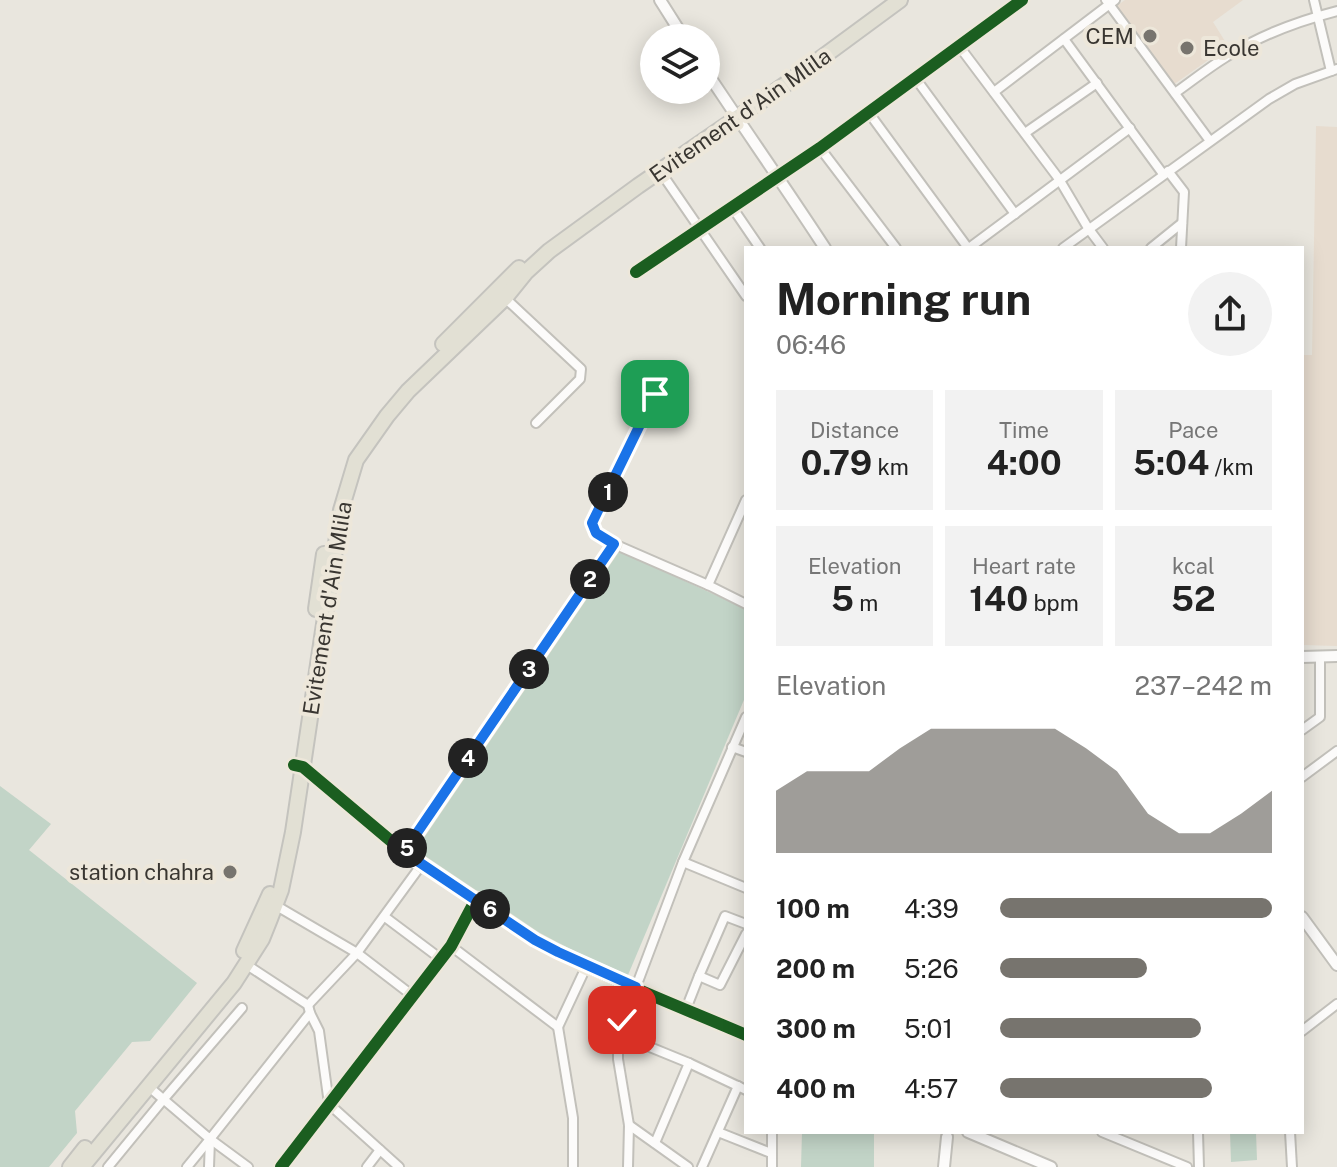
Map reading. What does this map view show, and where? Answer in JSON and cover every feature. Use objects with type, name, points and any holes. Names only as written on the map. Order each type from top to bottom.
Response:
[{"type":"highway","name":"Evitement d'Ain Mlila","points":[[70,1167],[232,969],[249,944],[271,891],[298,766],[341,510],[356,460],[375,431],[408,391],[558,244],[887,0]]},
{"type":"highway","name":"Evitement d'Ain Mlila","points":[[82,1167],[234,983],[262,939],[275,905],[291,846],[320,577],[333,501],[348,457],[360,436],[400,387],[542,246],[589,209],[734,115],[900,0]]},
{"type":"street","points":[[660,0],[675,24]]},
{"type":"street","points":[[636,272],[820,148],[1022,0]]},
{"type":"street","points":[[1066,246],[1269,99],[1295,84],[1334,70],[1314,0]]},
{"type":"street","points":[[994,92],[1110,1],[1210,141]]},
{"type":"street","points":[[1175,93],[1247,45],[1337,11]]},
{"type":"street","points":[[1064,39],[1130,128],[1184,192],[1181,246]]},
{"type":"street","points":[[959,46],[1059,179],[1102,246]]},
{"type":"street","points":[[916,79],[1015,214]]},
{"type":"street","points":[[1025,133],[1097,83]]},
{"type":"street","points":[[720,93],[824,246]]},
{"type":"street","points":[[869,113],[967,246]]},
{"type":"street","points":[[971,246],[1130,128]]},
{"type":"street","points":[[820,148],[894,246]]},
{"type":"street","points":[[660,171],[744,293]]},
{"type":"street","points":[[732,207],[759,246]]},
{"type":"street","points":[[1153,246],[1182,223]]},
{"type":"street","points":[[505,298],[581,369],[580,379],[536,423]]},
{"type":"street","points":[[655,394],[592,523],[596,533],[744,602]]},
{"type":"street","points":[[708,585],[744,504]]},
{"type":"street","points":[[404,852],[614,544]]},
{"type":"street","points":[[1304,657],[1337,656]]},
{"type":"street","points":[[1304,729],[1320,717],[1320,657]]},
{"type":"street","points":[[628,1167],[629,1125],[618,1059],[618,1034],[683,862],[744,721]]},
{"type":"street","points":[[732,747],[744,751]]},
{"type":"street","points":[[1304,776],[1337,751]]},
{"type":"street","points":[[298,766],[404,852],[535,940],[744,1034]]},
{"type":"street","points":[[683,862],[744,887]]},
{"type":"street","points":[[187,1167],[309,1009],[385,917],[422,864]]},
{"type":"street","points":[[281,1167],[451,946],[476,899]]},
{"type":"street","points":[[275,905],[357,953],[413,996]]},
{"type":"street","points":[[686,1009],[725,916],[744,923]]},
{"type":"street","points":[[385,917],[441,959]]},
{"type":"street","points":[[1304,920],[1337,965]]},
{"type":"street","points":[[699,976],[720,985],[744,938]]},
{"type":"street","points":[[451,946],[558,1027]]},
{"type":"street","points":[[247,965],[309,1009],[319,1031],[329,1104],[399,1167]]},
{"type":"street","points":[[573,1167],[573,1118],[558,1027],[587,965]]},
{"type":"street","points":[[1304,1029],[1337,1004]]},
{"type":"street","points":[[108,1167],[242,1008]]},
{"type":"street","points":[[618,1034],[742,1088],[702,1167]]},
{"type":"street","points":[[655,1143],[689,1063]]},
{"type":"street","points":[[149,1087],[248,1167]]},
{"type":"street","points":[[629,1125],[688,1167]]},
{"type":"street","points":[[718,1132],[771,1153]]},
{"type":"street","points":[[772,1134],[772,1167]]},
{"type":"street","points":[[944,1167],[949,1134]]},
{"type":"street","points":[[973,1134],[1051,1167]]},
{"type":"street","points":[[1107,1134],[1187,1167]]},
{"type":"street","points":[[1198,1134],[1199,1167]]},
{"type":"street","points":[[1290,1134],[1292,1167]]},
{"type":"street","points":[[209,1167],[210,1139]]},
{"type":"street","points":[[367,1167],[380,1150]]},
{"type":"shaded area","points":[[1125,0],[1243,0],[1213,22],[1228,46],[1173,85],[1115,7]]},
{"type":"shaded area","points":[[1316,126],[1337,127],[1337,646],[1304,645],[1304,355],[1312,355]]},
{"type":"green space","points":[[617,550],[744,608],[744,700],[628,975],[529,931],[409,851]]},
{"type":"green space","points":[[0,786],[51,824],[29,850],[197,983],[150,1041],[132,1042],[75,1111],[77,1133],[49,1167],[0,1167]]},
{"type":"green space","points":[[802,1134],[874,1134],[874,1167],[801,1167]]},
{"type":"green space","points":[[1230,1134],[1256,1134],[1257,1160],[1231,1162]]},
{"type":"cycle path","points":[[636,272],[820,148],[1022,0]]},
{"type":"cycle path","points":[[404,852],[614,544]]},
{"type":"cycle path","points":[[294,765],[303,767],[404,852],[535,940],[613,978],[744,1034]]},
{"type":"cycle path","points":[[281,1167],[451,946],[476,899]]},
{"type":"place","name":"CEM","points":[[1150,36]]},
{"type":"place","name":"Ecole","points":[[1187,48]]},
{"type":"place","name":"station chahra","points":[[230,872]]},
{"type":"route","points":[[622,1020],[636,987],[535,940],[404,852],[614,544],[596,533],[592,523],[655,394]]}]
